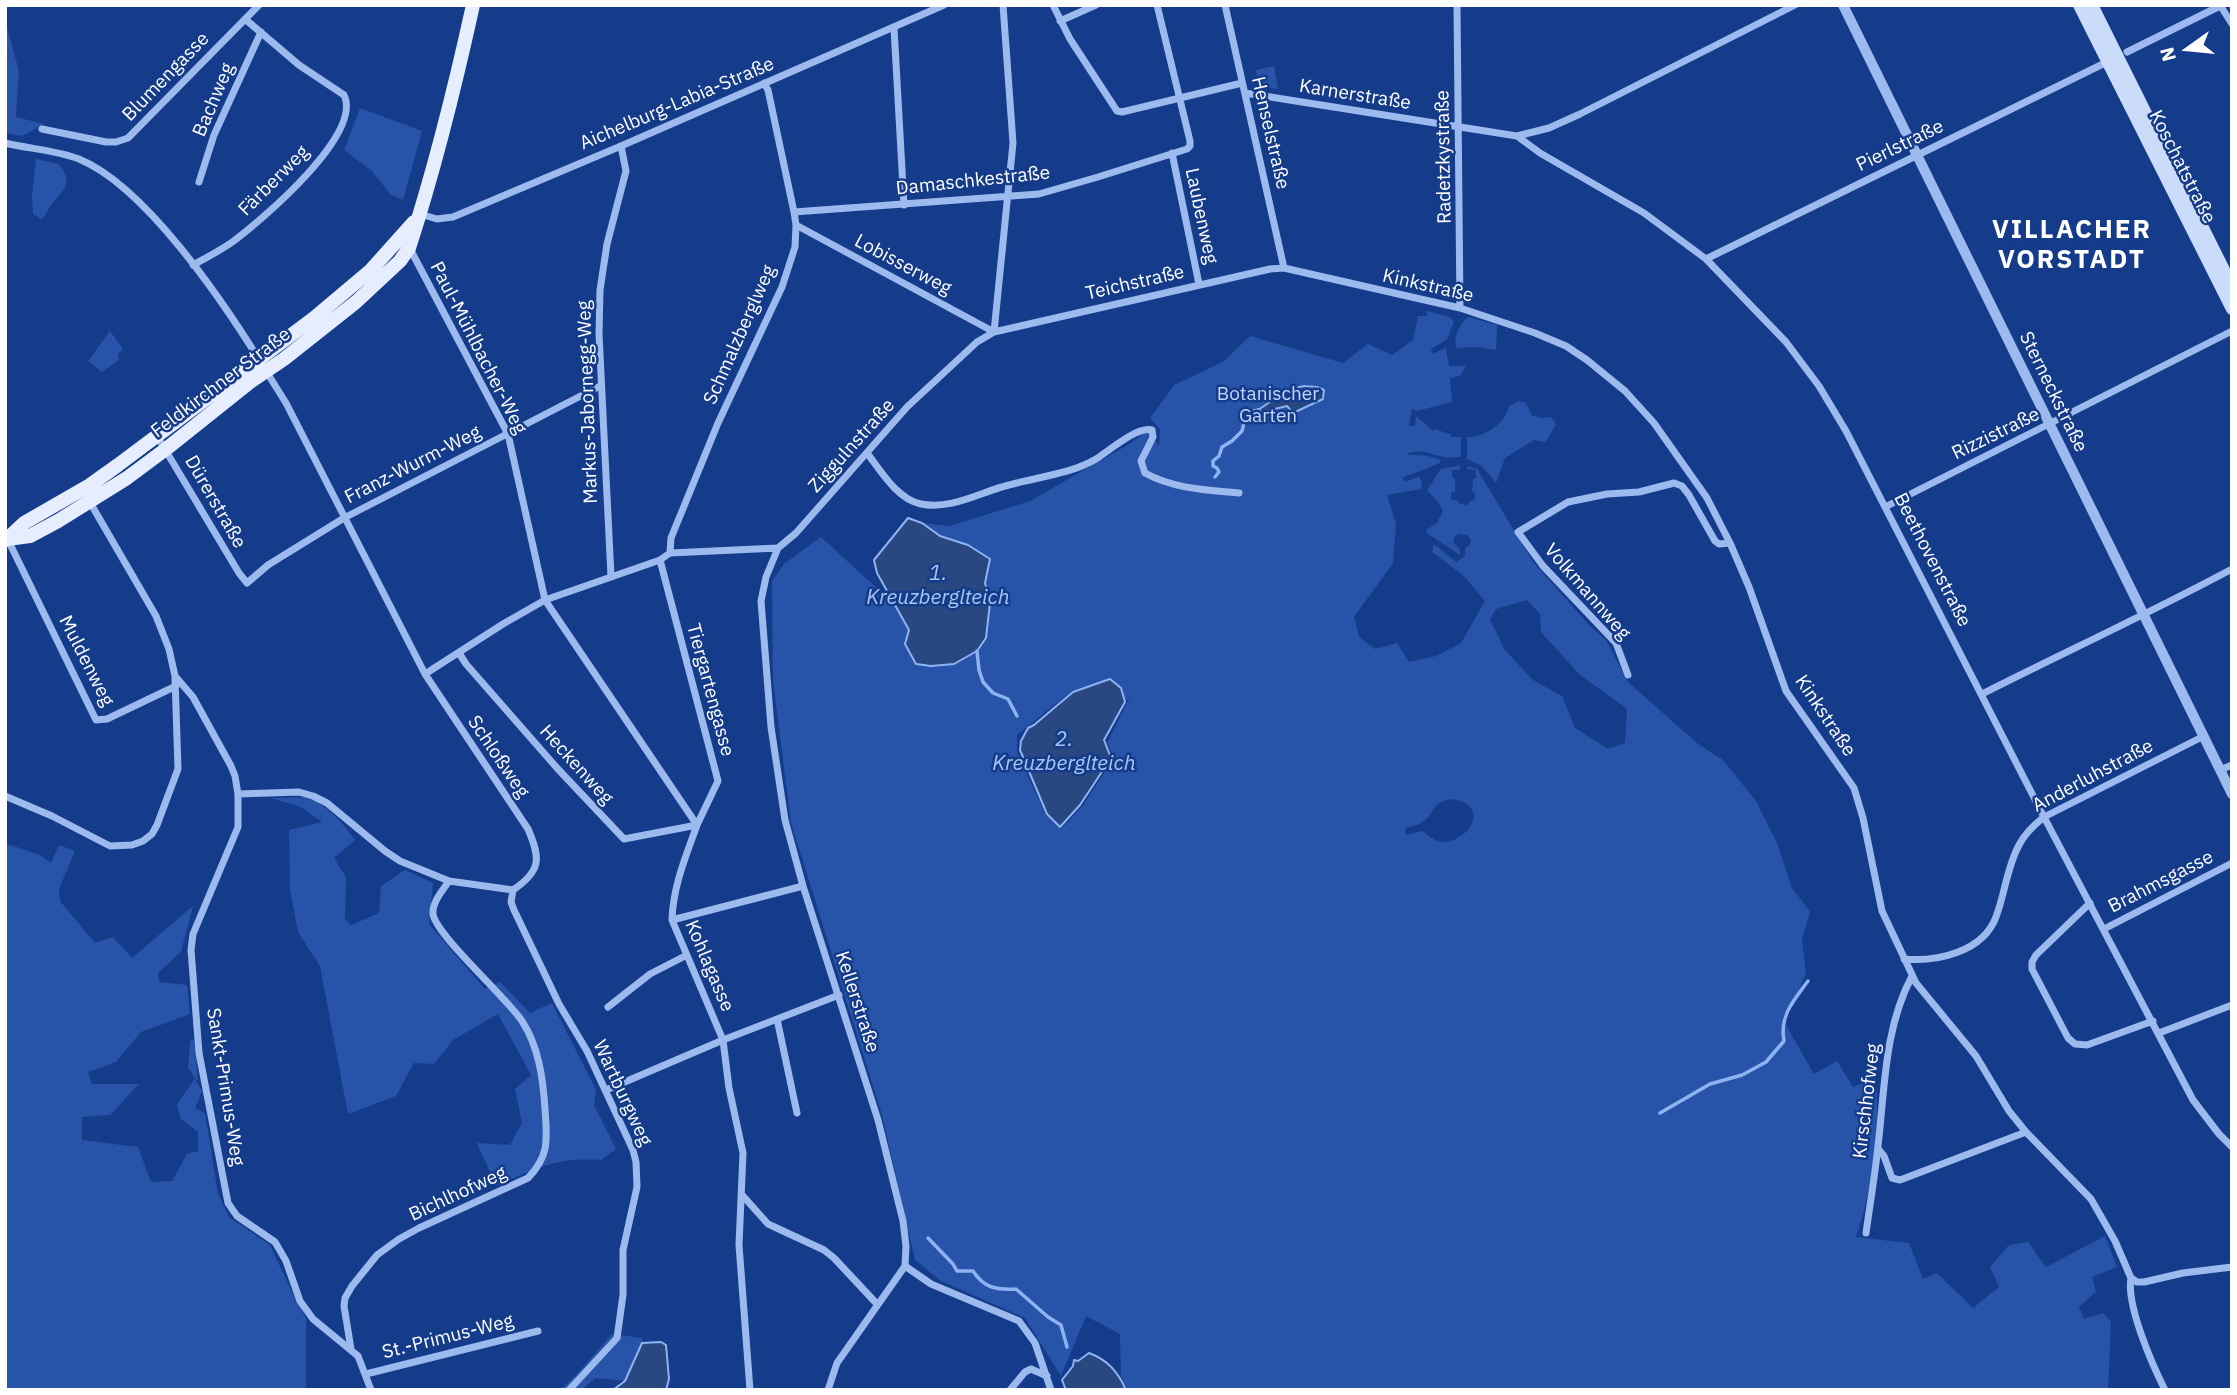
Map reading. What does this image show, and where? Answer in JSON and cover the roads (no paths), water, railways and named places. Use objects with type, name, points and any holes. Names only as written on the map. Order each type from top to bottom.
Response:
[{"type":"main road","name":"Feldkirchner Straße","points":[[86,496],[166,449],[314,318],[407,241],[420,214],[451,104],[473,5]]},
{"type":"main road","name":"Koschatstraße","points":[[2079,5],[2232,309]]},
{"type":"main road","name":"Koschatstraße","points":[[2092,5],[2232,286]]},
{"type":"main road","name":"Feldkirchner Straße","points":[[7,540],[30,536],[86,496],[158,436],[262,365]]},
{"type":"street","name":"Blumengasse","points":[[42,129],[106,142],[128,138],[259,5]]},
{"type":"street","name":"Aichelburg-Labia-Straße","points":[[420,214],[438,219],[453,217],[944,5]]},
{"type":"street","points":[[994,332],[1013,143],[1003,5]]},
{"type":"street","points":[[1053,5],[1070,39],[1117,111],[1242,83]]},
{"type":"street","points":[[1060,22],[1096,5]]},
{"type":"street","name":"Laubenweg","points":[[1157,5],[1190,146]]},
{"type":"street","name":"Henselstraße","points":[[1225,5],[1284,268]]},
{"type":"street","name":"Radetzkystraße","points":[[1457,5],[1460,308]]},
{"type":"street","points":[[1517,136],[1549,128],[1580,114],[1795,5]]},
{"type":"street","name":"Sterneckstraße","points":[[1843,5],[2232,794]]},
{"type":"street","points":[[2127,52],[2220,6],[2232,24]]},
{"type":"street","name":"Färberweg","points":[[193,265],[235,240],[295,188],[330,145],[345,116],[347,102],[344,95],[299,65],[245,19]]},
{"type":"street","points":[[894,27],[904,205]]},
{"type":"street","name":"Bachweg","points":[[199,182],[214,135],[261,32]]},
{"type":"street","name":"Pierlstraße","points":[[1706,259],[2107,62]]},
{"type":"street","name":"Schmalzberglweg","points":[[670,554],[671,538],[714,432],[782,287],[795,247],[794,212],[768,90],[764,83]]},
{"type":"street","name":"Karnerstraße","points":[[1245,93],[1460,128]]},
{"type":"street","name":"Beethovenstraße","points":[[1460,128],[1517,136],[1540,153],[1644,213],[1706,259],[1786,342],[1819,386],[1886,506],[2044,817],[2193,1100],[2232,1147]]},
{"type":"street","name":"Schloßweg","points":[[9,144],[67,155],[110,176],[136,199],[193,265],[262,365],[286,403],[425,674],[528,829],[535,846],[536,869],[513,890]]},
{"type":"street","name":"Markus-Jabornegg-Weg","points":[[611,576],[600,386],[600,290],[607,244],[626,171],[621,146]]},
{"type":"street","name":"Damaschkestraße","points":[[794,212],[1039,194],[1190,146]]},
{"type":"street","name":"Laubenweg","points":[[1172,153],[1199,284]]},
{"type":"street","name":"Lobisserweg","points":[[796,225],[994,332]]},
{"type":"street","name":"Paul-Mühlbacher-Weg","points":[[407,241],[508,434],[545,600]]},
{"type":"street","name":"Teichstraße","points":[[994,332],[1199,284],[1284,268]]},
{"type":"street","name":"Kinkstraße","points":[[1284,268],[1460,308],[1550,339],[1566,346],[1609,375],[1654,423],[1707,498],[1730,543],[1749,587],[1786,691],[1854,788],[1863,818],[1882,911],[1912,976],[1976,1056],[2009,1111],[2091,1199],[2115,1241],[2131,1278],[2130,1292],[2141,1331],[2152,1364],[2165,1390]]},
{"type":"street","name":"Rizzistraße","points":[[1886,506],[2232,331]]},
{"type":"street","name":"Ziggulnstraße","points":[[778,548],[796,533],[907,407],[977,342],[994,332]]},
{"type":"street","name":"Franz-Wurm-Weg","points":[[247,583],[268,565],[344,518],[600,386]]},
{"type":"street","points":[[867,453],[901,494],[922,504],[944,504],[975,498],[1002,486],[1077,467],[1147,428],[1152,430],[1153,437],[1141,461],[1145,473],[1159,481],[1182,486],[1239,493]]},
{"type":"street","name":"Dürerstraße","points":[[158,436],[247,583]]},
{"type":"street","name":"Volkmannweg","points":[[1628,675],[1616,643],[1543,566],[1518,532],[1567,502],[1607,494],[1639,492],[1674,483],[1682,486],[1689,495],[1715,541],[1719,544],[1730,543]]},
{"type":"street","name":"Sankt-Primus-Weg","points":[[86,496],[156,616],[169,649],[175,676],[193,697],[231,766],[238,794],[238,827],[197,923],[191,950],[199,1053],[228,1203],[237,1216],[275,1242],[286,1261],[300,1301],[313,1319],[358,1356],[371,1390]]},
{"type":"street","name":"Muldenweg","points":[[7,540],[96,720],[107,719],[176,686]]},
{"type":"street","points":[[425,674],[545,600],[660,560],[670,554],[778,548]]},
{"type":"street","name":"Kellerstraße","points":[[778,548],[766,577],[761,601],[771,727],[785,820],[803,886],[878,1120],[903,1221],[905,1266]]},
{"type":"street","name":"Tiergartengasse","points":[[660,560],[718,781],[697,825]]},
{"type":"street","points":[[1982,694],[2232,569]]},
{"type":"street","points":[[545,600],[697,825]]},
{"type":"street","name":"Heckenweg","points":[[459,653],[557,768],[624,839],[697,825]]},
{"type":"street","points":[[5,796],[52,816],[110,846],[132,845],[143,841],[152,834],[157,825],[178,769],[175,676]]},
{"type":"street","name":"Anderluhstraße","points":[[1904,959],[1952,954],[1979,940],[1996,919],[2013,857],[2020,843],[2029,829],[2044,817],[2204,736]]},
{"type":"street","points":[[2220,771],[2232,765]]},
{"type":"street","points":[[238,794],[299,792],[313,796],[327,803],[400,861],[449,880],[513,890]]},
{"type":"street","name":"Kohlagasse","points":[[697,825],[678,878],[672,920],[723,1040],[729,1088],[743,1153],[739,1245],[750,1390]]},
{"type":"street","name":"Brahmsgasse","points":[[2104,929],[2232,863]]},
{"type":"street","name":"Bichlhofweg","points":[[351,1349],[345,1298],[377,1255],[398,1239],[419,1228],[528,1178],[546,1154],[544,1088],[531,1037],[512,1007],[443,932],[434,916],[433,910],[438,898],[449,880]]},
{"type":"street","points":[[672,920],[803,886]]},
{"type":"street","name":"Wartburgweg","points":[[513,890],[511,902],[514,910],[559,1004],[606,1090],[636,1162],[637,1187],[623,1250],[623,1295],[617,1338],[569,1390]]},
{"type":"street","points":[[2090,903],[2032,961],[2032,969],[2068,1038],[2081,1046],[2152,1021]]},
{"type":"street","points":[[608,1007],[650,974],[687,955]]},
{"type":"street","name":"Kirschhofweg","points":[[1866,1233],[1888,1047],[1901,997],[1912,976]]},
{"type":"street","points":[[606,1090],[723,1040],[839,995]]},
{"type":"street","points":[[2159,1033],[2232,1005]]},
{"type":"street","points":[[777,1019],[797,1113]]},
{"type":"street","points":[[1878,1149],[1884,1156],[1892,1178],[1900,1180],[2026,1132]]},
{"type":"street","points":[[743,1196],[768,1224],[824,1250],[834,1258],[877,1304]]},
{"type":"street","points":[[828,1390],[837,1363],[905,1266],[931,1284],[1019,1321],[1035,1343],[1051,1390]]},
{"type":"street","points":[[2131,1278],[2144,1282],[2232,1267]]},
{"type":"street","name":"St.-Primus-Weg","points":[[366,1374],[538,1331]]},
{"type":"street","points":[[1010,1390],[1025,1372],[1031,1369],[1047,1376]]},
{"type":"water","points":[[1304,386],[1324,390],[1323,399],[1293,413],[1287,406],[1262,412],[1258,410],[1288,390]]},
{"type":"water","name":"1. Kreuzberglteich","points":[[908,518],[922,523],[940,536],[968,545],[990,559],[985,583],[990,603],[986,638],[977,651],[954,664],[916,664],[905,644],[909,630],[877,573],[874,560]]},
{"type":"water","name":"2. Kreuzberglteich","points":[[1110,679],[1121,688],[1125,702],[1104,740],[1111,758],[1080,805],[1060,827],[1047,814],[1020,750],[1021,741],[1028,728],[1073,692]]},
{"type":"water","points":[[661,1342],[666,1345],[669,1379],[666,1390],[613,1390],[625,1381],[642,1343]]},
{"type":"water","points":[[1089,1353],[1112,1367],[1126,1390],[1066,1390],[1062,1380],[1073,1366],[1074,1360],[1078,1361]]},
{"type":"waterway","points":[[1215,477],[1219,472],[1213,466],[1213,461],[1219,456],[1222,447],[1242,431],[1248,415],[1258,410]]},
{"type":"waterway","points":[[977,651],[983,682],[993,693],[1008,699],[1017,716]]},
{"type":"waterway","points":[[1744,1074],[1766,1062],[1784,1041],[1786,1016],[1808,981]]},
{"type":"waterway","points":[[1660,1113],[1710,1084],[1742,1075]]},
{"type":"waterway","points":[[928,1238],[957,1271],[973,1271],[991,1287],[1016,1289],[1061,1325],[1067,1347]]},
{"type":"district","name":"VILLACHER VORSTADT","points":[[2072,245]]},
{"type":"park label","name":"Botanischer Garten","points":[[1268,406]]}]
